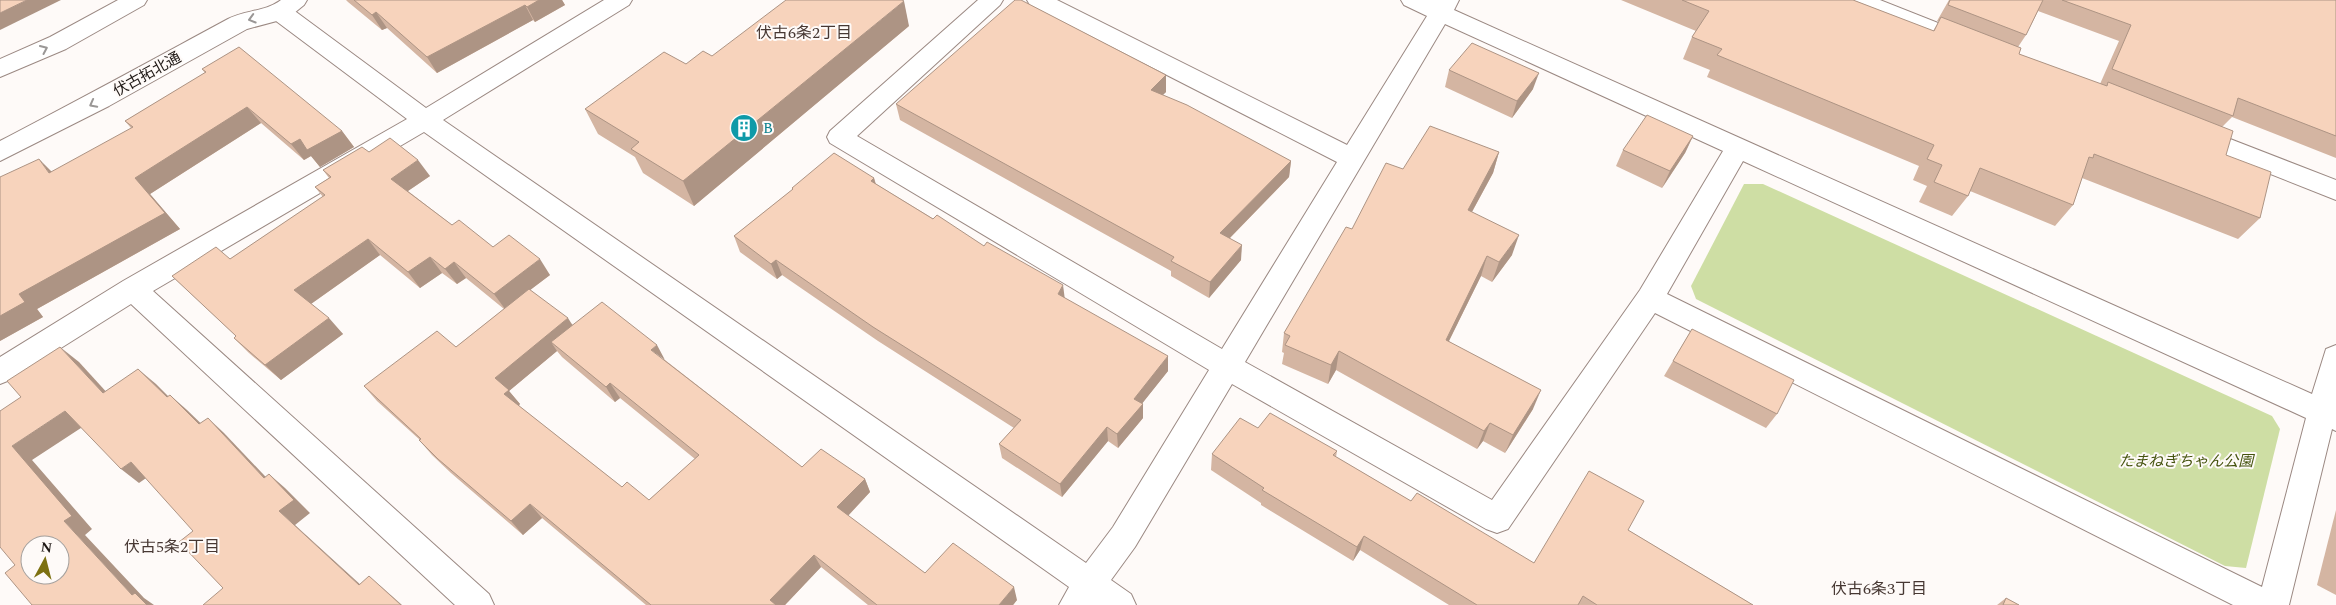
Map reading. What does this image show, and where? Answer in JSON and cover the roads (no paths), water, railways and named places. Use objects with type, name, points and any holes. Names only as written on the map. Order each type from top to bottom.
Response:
[{"type":"street","points":[[0,69],[58,43],[136,0]]},
{"type":"street","points":[[0,372],[133,289],[425,120],[621,0]]},
{"type":"street","points":[[992,0],[839,137],[1226,366],[1497,519],[1650,298],[1738,148]]},
{"type":"street","points":[[1038,0],[1351,158]]},
{"type":"street","points":[[1412,0],[1444,6],[1738,148],[2330,416]]},
{"type":"street","points":[[1858,0],[1987,51]]},
{"type":"street","points":[[288,6],[425,120],[1082,594],[1120,605]]},
{"type":"street","name":"伏古拓北通","points":[[0,152],[100,100],[239,23],[288,6]]},
{"type":"street","points":[[1082,594],[1124,537],[1444,6]]},
{"type":"street","points":[[2171,124],[2336,190]]},
{"type":"street","points":[[133,289],[478,605]]},
{"type":"street","points":[[1650,298],[2266,605]]},
{"type":"street","points":[[2274,605],[2330,416],[2336,356]]},
{"type":"place","name":"B","points":[[744,128]]},
{"type":"district","name":"伏古6条2丁目","points":[[804,32]]},
{"type":"district","name":"伏古5条2丁目","points":[[172,546]]},
{"type":"district","name":"伏古6条3丁目","points":[[1879,588]]},
{"type":"park label","name":"たまねぎちゃん公園","points":[[2186,461]]}]
